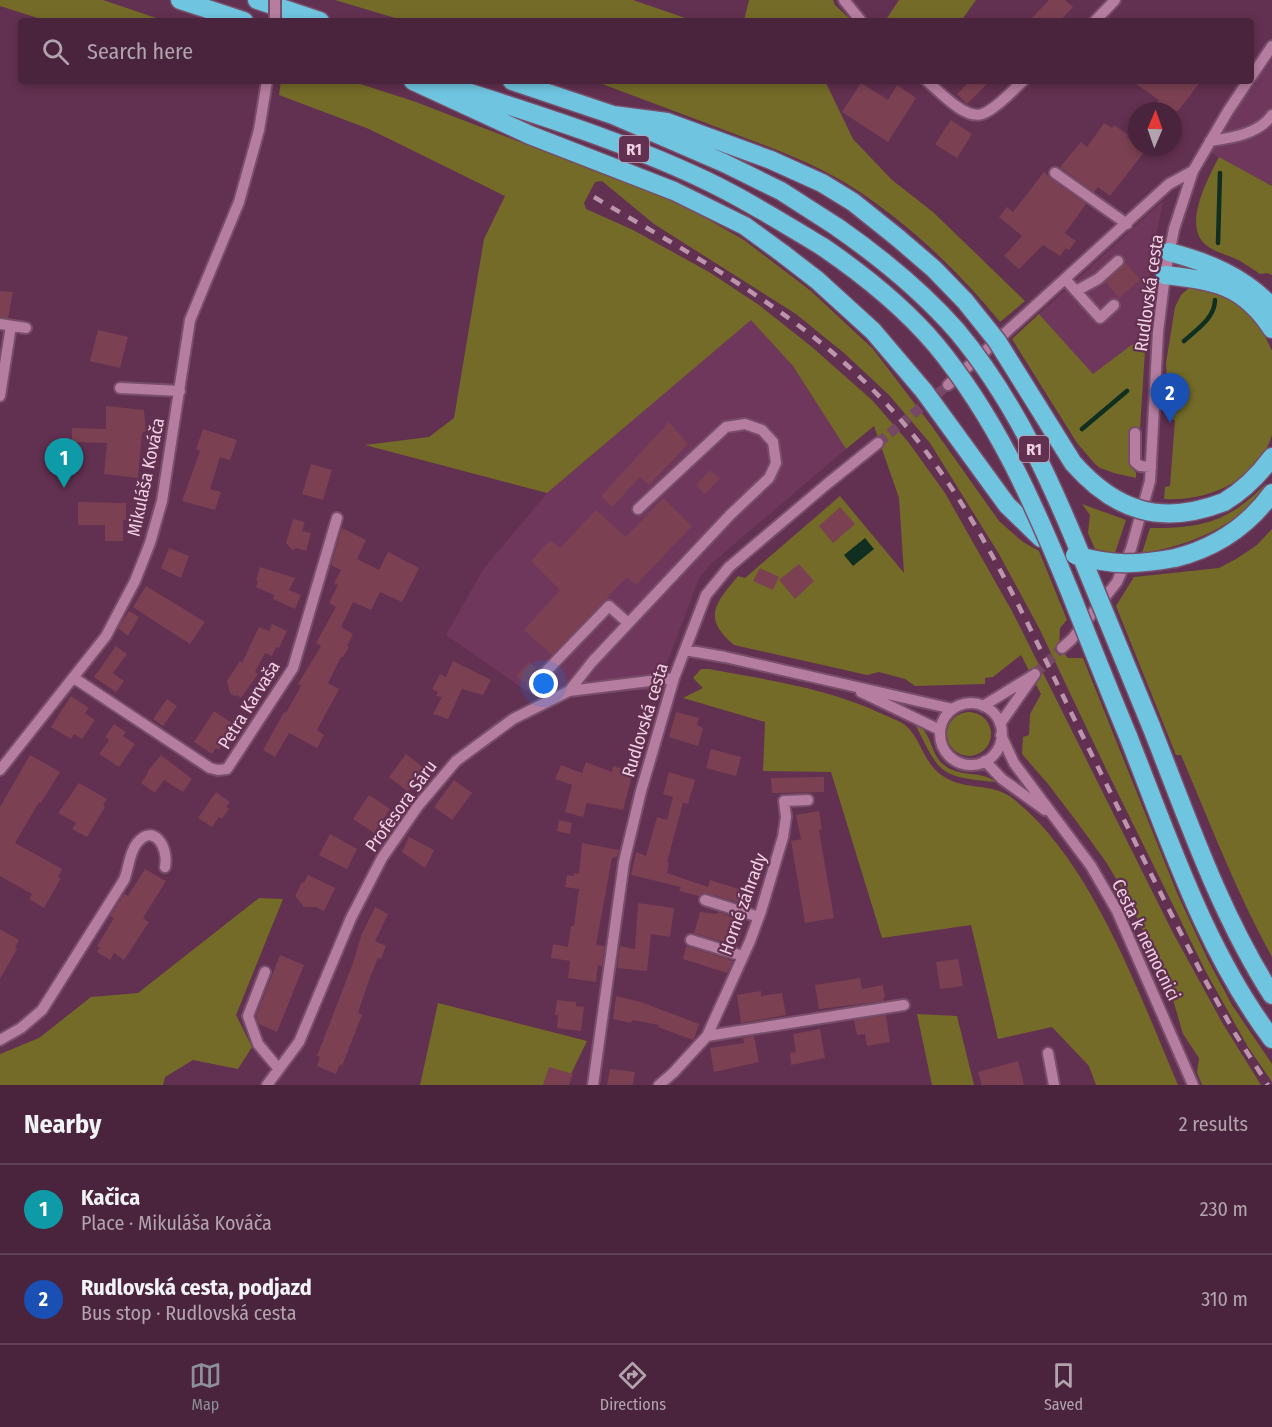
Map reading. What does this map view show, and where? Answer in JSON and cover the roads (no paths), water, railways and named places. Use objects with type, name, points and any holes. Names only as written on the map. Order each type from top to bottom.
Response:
[{"type":"highway","points":[[180,0],[235,18]]},
{"type":"highway","points":[[257,0],[311,18]]},
{"type":"highway","points":[[420,84],[530,135],[674,191],[745,226],[817,280],[873,331],[924,391],[1007,505],[1041,538],[1056,547],[1095,561],[1122,564],[1192,554],[1230,535],[1263,505],[1272,493]]},
{"type":"highway","name":"R1","points":[[441,84],[553,120],[637,151],[707,181],[766,212],[823,247],[876,287],[907,314],[936,345],[990,420],[1013,461],[1043,525],[1177,858],[1220,954],[1241,992],[1272,1039]]},
{"type":"highway","name":"R1","points":[[521,84],[613,115],[724,163],[772,187],[837,227],[895,271],[947,322],[984,366],[1012,408],[1065,515],[1217,890],[1256,970],[1272,995]]},
{"type":"highway","points":[[613,115],[667,122],[771,160],[822,183],[853,202],[934,269],[965,301],[997,341],[1073,463],[1103,493],[1120,502],[1146,511],[1166,514],[1192,513],[1224,502],[1239,493],[1259,475],[1272,457]]},
{"type":"highway","points":[[1168,252],[1224,270],[1259,293],[1272,307]]},
{"type":"highway","points":[[1165,275],[1202,280],[1228,287],[1250,301],[1272,329]]},
{"type":"street","points":[[275,0],[275,18]]},
{"type":"street","points":[[844,0],[859,18]]},
{"type":"street","points":[[1098,18],[1115,0]]},
{"type":"street","points":[[1254,73],[1272,46]]},
{"type":"street","points":[[931,84],[964,112],[973,115],[983,114],[1019,84]]},
{"type":"street","name":"Rudlovská cesta","points":[[1062,648],[1072,639],[1117,582],[1131,549],[1150,481],[1154,386],[1168,252],[1182,200],[1193,171],[1246,84]]},
{"type":"street","name":"Mikuláša Kováča","points":[[0,770],[56,696],[74,678],[106,636],[124,605],[150,543],[162,501],[190,320],[239,202],[259,130],[267,86]]},
{"type":"street","points":[[1210,141],[1239,136],[1267,123],[1272,115]]},
{"type":"street","name":"Rudlovská cesta","points":[[948,385],[1169,184],[1193,171]]},
{"type":"street","points":[[1055,173],[1127,224]]},
{"type":"street","points":[[1076,291],[1098,279],[1118,261]]},
{"type":"street","points":[[1066,280],[1100,318],[1114,304]]},
{"type":"street","points":[[1,388],[6,325],[26,328]]},
{"type":"street","points":[[120,388],[180,391]]},
{"type":"street","points":[[569,691],[628,623],[730,515],[769,478],[776,463],[773,442],[762,430],[746,424],[726,427],[638,509]]},
{"type":"street","points":[[1135,433],[1135,462],[1140,466],[1151,467]]},
{"type":"street","name":"Rudlovská cesta","points":[[593,1085],[624,862],[641,791],[674,678],[706,595],[729,567],[878,443]]},
{"type":"street","name":"Petra Karvaša","points":[[74,678],[210,768],[227,769],[293,668],[337,518]]},
{"type":"street","points":[[534,684],[609,606],[628,623]]},
{"type":"street","points":[[685,650],[953,709]]},
{"type":"street","points":[[1035,674],[1001,730],[998,748],[992,756],[985,761],[971,765],[954,760],[943,747],[940,730],[944,718],[953,709],[968,704],[983,706],[1035,674]]},
{"type":"street","name":"Profesora Sáru","points":[[267,1085],[299,1042],[351,918],[382,858],[418,806],[456,761],[513,719],[569,691],[674,678]]},
{"type":"street","points":[[845,684],[940,730]]},
{"type":"street","name":"Cesta k nemocnici","points":[[983,706],[993,713],[1014,762],[1091,866],[1117,911],[1193,1085]]},
{"type":"street","name":"Cesta k nemocnici","points":[[985,761],[1002,779],[1056,817]]},
{"type":"street","name":"Horné záhrady","points":[[658,1085],[673,1073],[707,1035],[759,917],[783,837],[786,817],[784,803],[808,800]]},
{"type":"street","points":[[0,1040],[21,1028],[42,1010],[124,880],[135,845],[140,839],[154,837],[161,841],[166,851],[165,867]]},
{"type":"street","points":[[705,900],[759,917]]},
{"type":"street","points":[[691,940],[743,956]]},
{"type":"street","points":[[265,972],[248,1016],[258,1044],[278,1068]]},
{"type":"street","points":[[707,1035],[904,1005]]},
{"type":"street","points":[[1048,1053],[1054,1085]]},
{"type":"waterway","points":[[1218,243],[1220,173]]},
{"type":"waterway","points":[[1184,341],[1208,318],[1215,300]]},
{"type":"waterway","points":[[1082,429],[1127,391]]},
{"type":"tunnel","points":[[878,443],[948,385]]},
{"type":"tunnel","points":[[1035,674],[1062,648]]},
{"type":"railway","points":[[594,197],[705,263],[811,335],[875,392],[933,461],[959,499],[1004,578],[1205,980],[1268,1085]]},
{"type":"place","name":"Rudlovská cesta, podjazd","points":[[1170,423]]},
{"type":"place","name":"Kačica","points":[[64,488]]}]
